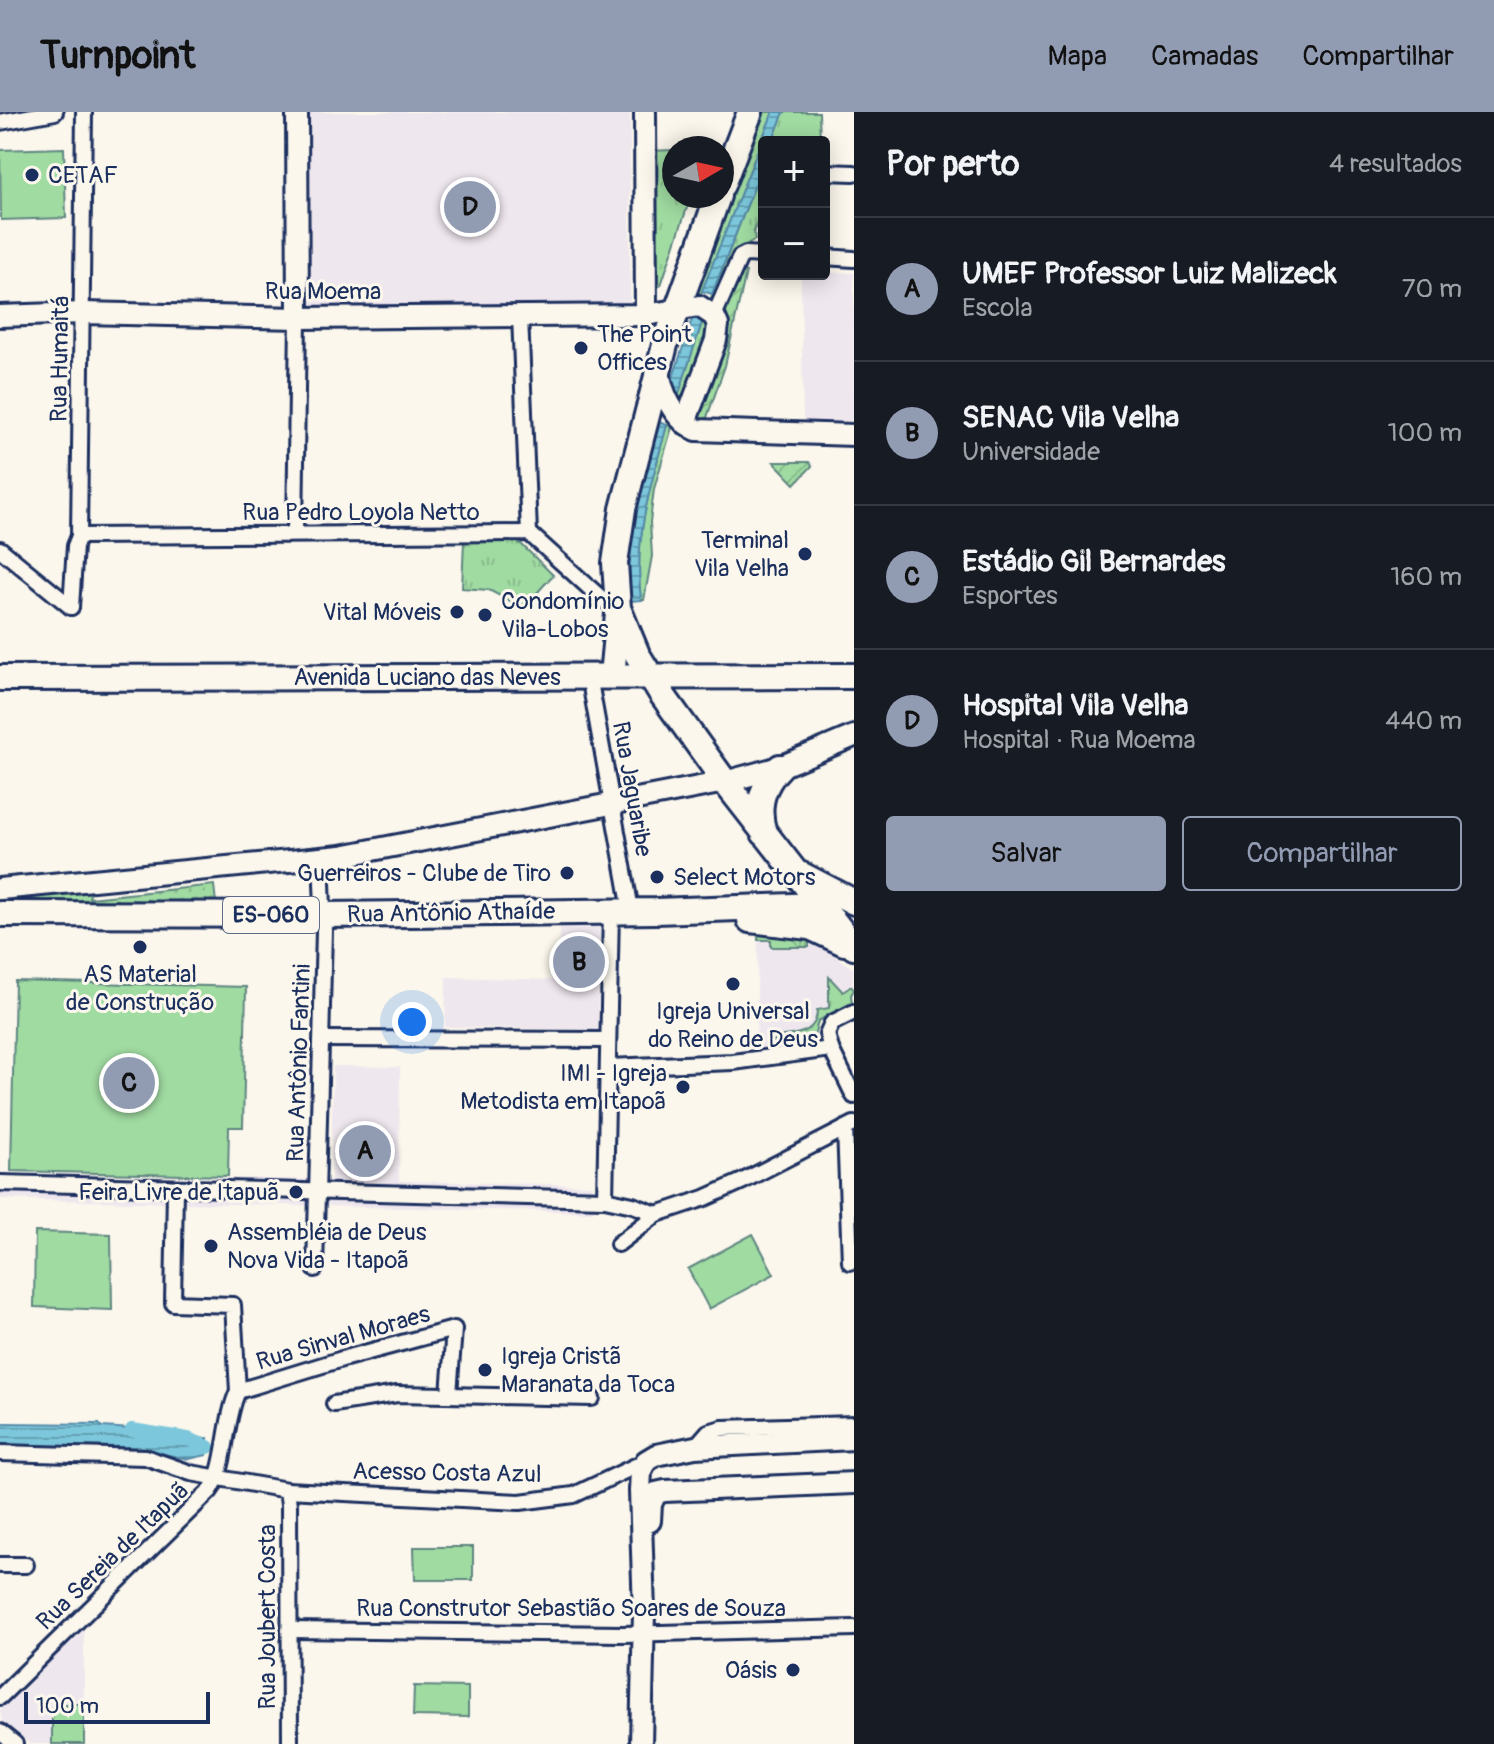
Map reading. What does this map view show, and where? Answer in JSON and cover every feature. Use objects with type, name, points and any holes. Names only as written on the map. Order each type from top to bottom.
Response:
[{"type":"main road","points":[[734,154],[750,112]]},
{"type":"main road","points":[[713,208],[675,309],[620,524],[615,563],[618,606],[631,641],[649,675],[725,782],[854,949]]},
{"type":"main road","points":[[601,676],[618,606]]},
{"type":"main road","name":"Avenida Luciano das Neves","points":[[0,678],[649,675],[847,679]]},
{"type":"main road","points":[[764,833],[760,822],[761,799],[768,781],[780,767]]},
{"type":"main road","points":[[790,867],[854,904]]},
{"type":"main road","name":"Rua Antônio Athaíde","points":[[0,914],[324,915],[656,911],[819,905]]},
{"type":"main road","points":[[656,911],[798,924],[833,936],[854,949]]},
{"type":"street","points":[[0,122],[55,112]]},
{"type":"street","name":"Rua Humaitá","points":[[0,549],[71,607],[75,546],[79,536],[84,112]]},
{"type":"street","points":[[295,534],[297,112]]},
{"type":"street","points":[[645,112],[646,315],[660,324],[666,341]]},
{"type":"street","points":[[830,172],[854,173]]},
{"type":"street","points":[[714,316],[740,257],[758,255]]},
{"type":"street","points":[[830,257],[854,259]]},
{"type":"street","points":[[675,309],[699,306],[714,316],[718,325],[716,340],[685,423]]},
{"type":"street","name":"Rua Moema","points":[[0,316],[83,313],[298,318],[646,315],[675,309]]},
{"type":"street","points":[[520,316],[529,533],[603,600],[618,606]]},
{"type":"street","points":[[659,370],[664,393],[685,423],[703,432],[854,435]]},
{"type":"street","name":"Rua Pedro Loyola Netto","points":[[79,536],[529,533]]},
{"type":"street","name":"Rua Jaguaribe","points":[[601,676],[621,911],[608,1040],[605,1199]]},
{"type":"street","points":[[0,889],[321,859],[725,782],[780,767],[854,736]]},
{"type":"street","name":"Rua Antônio Fantini","points":[[315,1269],[324,915],[321,859]]},
{"type":"street","name":"Rua Antônio Athaíde","points":[[819,905],[854,904]]},
{"type":"street","points":[[854,1012],[828,1028],[831,1049],[854,1096]]},
{"type":"street","points":[[322,1039],[608,1040]]},
{"type":"street","points":[[608,1067],[733,1062],[831,1049]]},
{"type":"street","points":[[618,1244],[657,1214],[718,1193],[850,1126],[850,1262]]},
{"type":"street","points":[[0,1183],[605,1199],[657,1214]]},
{"type":"street","points":[[175,1189],[173,1303],[233,1305],[238,1391]]},
{"type":"street","name":"Rua Sinval Moraes","points":[[217,1477],[230,1410],[238,1391],[454,1329],[449,1394]]},
{"type":"street","points":[[334,1404],[387,1395],[592,1398]]},
{"type":"street","points":[[695,1447],[708,1432],[722,1428],[854,1424]]},
{"type":"street","points":[[644,1612],[640,1491],[641,1471],[646,1461],[656,1455],[695,1447],[854,1439]]},
{"type":"street","name":"Acesso Costa Azul","points":[[0,1453],[145,1457],[191,1473],[287,1490],[520,1502],[574,1495],[646,1461]]},
{"type":"street","name":"Rua Sereia de Itapuã","points":[[0,1697],[210,1491],[217,1477]]},
{"type":"street","points":[[641,1744],[644,1612],[651,1504],[656,1493],[854,1483]]},
{"type":"street","name":"Rua Joubert Costa","points":[[287,1490],[290,1744]]},
{"type":"street","points":[[0,1565],[26,1565]]},
{"type":"street","name":"Rua Construtor Sebastião Soares de Souza","points":[[289,1630],[643,1634],[854,1628]]},
{"type":"street","points":[[0,1732],[15,1744]]},
{"type":"shaded area","points":[[310,112],[630,112],[630,303],[311,307]]},
{"type":"shaded area","points":[[830,272],[854,273],[854,421],[803,422],[801,280],[830,280]]},
{"type":"shaded area","points":[[596,924],[600,928],[598,1027],[595,1030],[445,1027],[446,977],[559,980],[560,925]]},
{"type":"shaded area","points":[[758,931],[808,938],[854,969],[852,1004],[818,1021],[816,1037],[811,1041],[756,1048]]},
{"type":"shaded area","name":"Feira Livre de Itapuã","points":[[333,1066],[400,1067],[399,1181],[593,1185],[593,1212],[0,1199],[0,1174],[331,1180]]},
{"type":"shaded area","points":[[84,1625],[84,1744],[30,1744],[2,1721],[0,1710]]},
{"type":"green space","points":[[760,112],[773,112],[764,136],[758,136],[758,150],[701,294],[694,292],[725,208],[734,208],[734,183]]},
{"type":"green space","points":[[784,112],[819,112],[820,136],[774,136]]},
{"type":"green space","name":"CETAF","points":[[64,148],[66,218],[1,220],[0,150]]},
{"type":"green space","points":[[662,150],[662,208],[687,208],[661,285],[650,292],[647,151]]},
{"type":"green space","points":[[758,177],[755,240],[747,244],[745,265],[716,297],[711,298]]},
{"type":"green space","points":[[744,272],[725,366],[706,420],[698,418],[729,337],[727,316],[719,299]]},
{"type":"green space","points":[[701,316],[710,329],[684,402],[677,399],[703,320]]},
{"type":"green space","points":[[667,425],[672,427],[654,489],[650,522],[652,556],[644,600],[641,600],[641,533]]},
{"type":"green space","points":[[774,462],[809,462],[812,466],[795,484]]},
{"type":"green space","points":[[464,541],[519,542],[553,575],[528,603],[517,605],[489,590],[462,588]]},
{"type":"green space","points":[[214,885],[216,903],[7,902],[0,906],[0,895],[91,889],[89,898]]},
{"type":"green space","points":[[758,931],[809,938],[809,947],[771,947],[771,940],[758,940]]},
{"type":"green space","points":[[829,977],[843,992],[851,986],[854,990],[852,1004],[818,1021],[813,1040],[771,1046],[776,1037],[809,1029],[817,1010],[829,1008]]},
{"type":"green space","points":[[15,981],[246,987],[243,1127],[229,1127],[228,1176],[11,1171]]},
{"type":"green space","points":[[35,1232],[111,1234],[112,1310],[34,1307]]},
{"type":"green space","points":[[753,1234],[774,1274],[709,1309],[688,1269]]},
{"type":"green space","points":[[414,1547],[473,1547],[473,1580],[415,1580]]},
{"type":"green space","points":[[414,1686],[468,1687],[468,1717],[413,1716]]},
{"type":"green space","points":[[55,1704],[84,1704],[84,1744],[52,1744],[52,1707]]},
{"type":"water","points":[[773,112],[784,112],[774,136],[763,136]]},
{"type":"water","points":[[758,150],[758,177],[712,294],[702,291]]},
{"type":"water","points":[[693,316],[703,319],[678,396],[668,393]]},
{"type":"water","points":[[658,422],[667,425],[641,533],[641,600],[631,601],[632,532]]},
{"type":"water","points":[[0,1423],[99,1424],[102,1427],[147,1430],[168,1440],[208,1438],[207,1455],[189,1459],[127,1447],[0,1446]]},
{"type":"waterway","points":[[132,1430],[188,1439],[208,1447]]},
{"type":"place","name":"CETAF","points":[[32,175]]},
{"type":"place","name":"Hospital Vila Velha","points":[[470,207]]},
{"type":"place","name":"The Point Offices","points":[[581,348]]},
{"type":"place","name":"Terminal Vila Velha","points":[[805,554]]},
{"type":"place","name":"Vital Móveis","points":[[457,612]]},
{"type":"place","name":"Condomínio Vila-Lobos","points":[[485,615]]},
{"type":"place","name":"Guerreiros - Clube de Tiro","points":[[567,873]]},
{"type":"place","name":"Select Motors","points":[[657,877]]},
{"type":"place","name":"AS Material de Construção","points":[[140,947]]},
{"type":"place","name":"SENAC Vila Velha","points":[[579,962]]},
{"type":"place","name":"Igreja Universal do Reino de Deus","points":[[733,984]]},
{"type":"place","name":"Estádio Gil Bernardes","points":[[129,1083]]},
{"type":"place","name":"IMI - Igreja Metodista em Itapoã","points":[[683,1087]]},
{"type":"place","name":"UMEF Professor Luiz Malizeck","points":[[365,1151]]},
{"type":"place","name":"Feira Livre de Itapuã","points":[[296,1192]]},
{"type":"place","name":"Assembléia de Deus Nova Vida - Itapoã","points":[[211,1246]]},
{"type":"place","name":"Igreja Cristã Maranata da Toca","points":[[485,1370]]},
{"type":"place","name":"Oásis","points":[[793,1670]]}]
